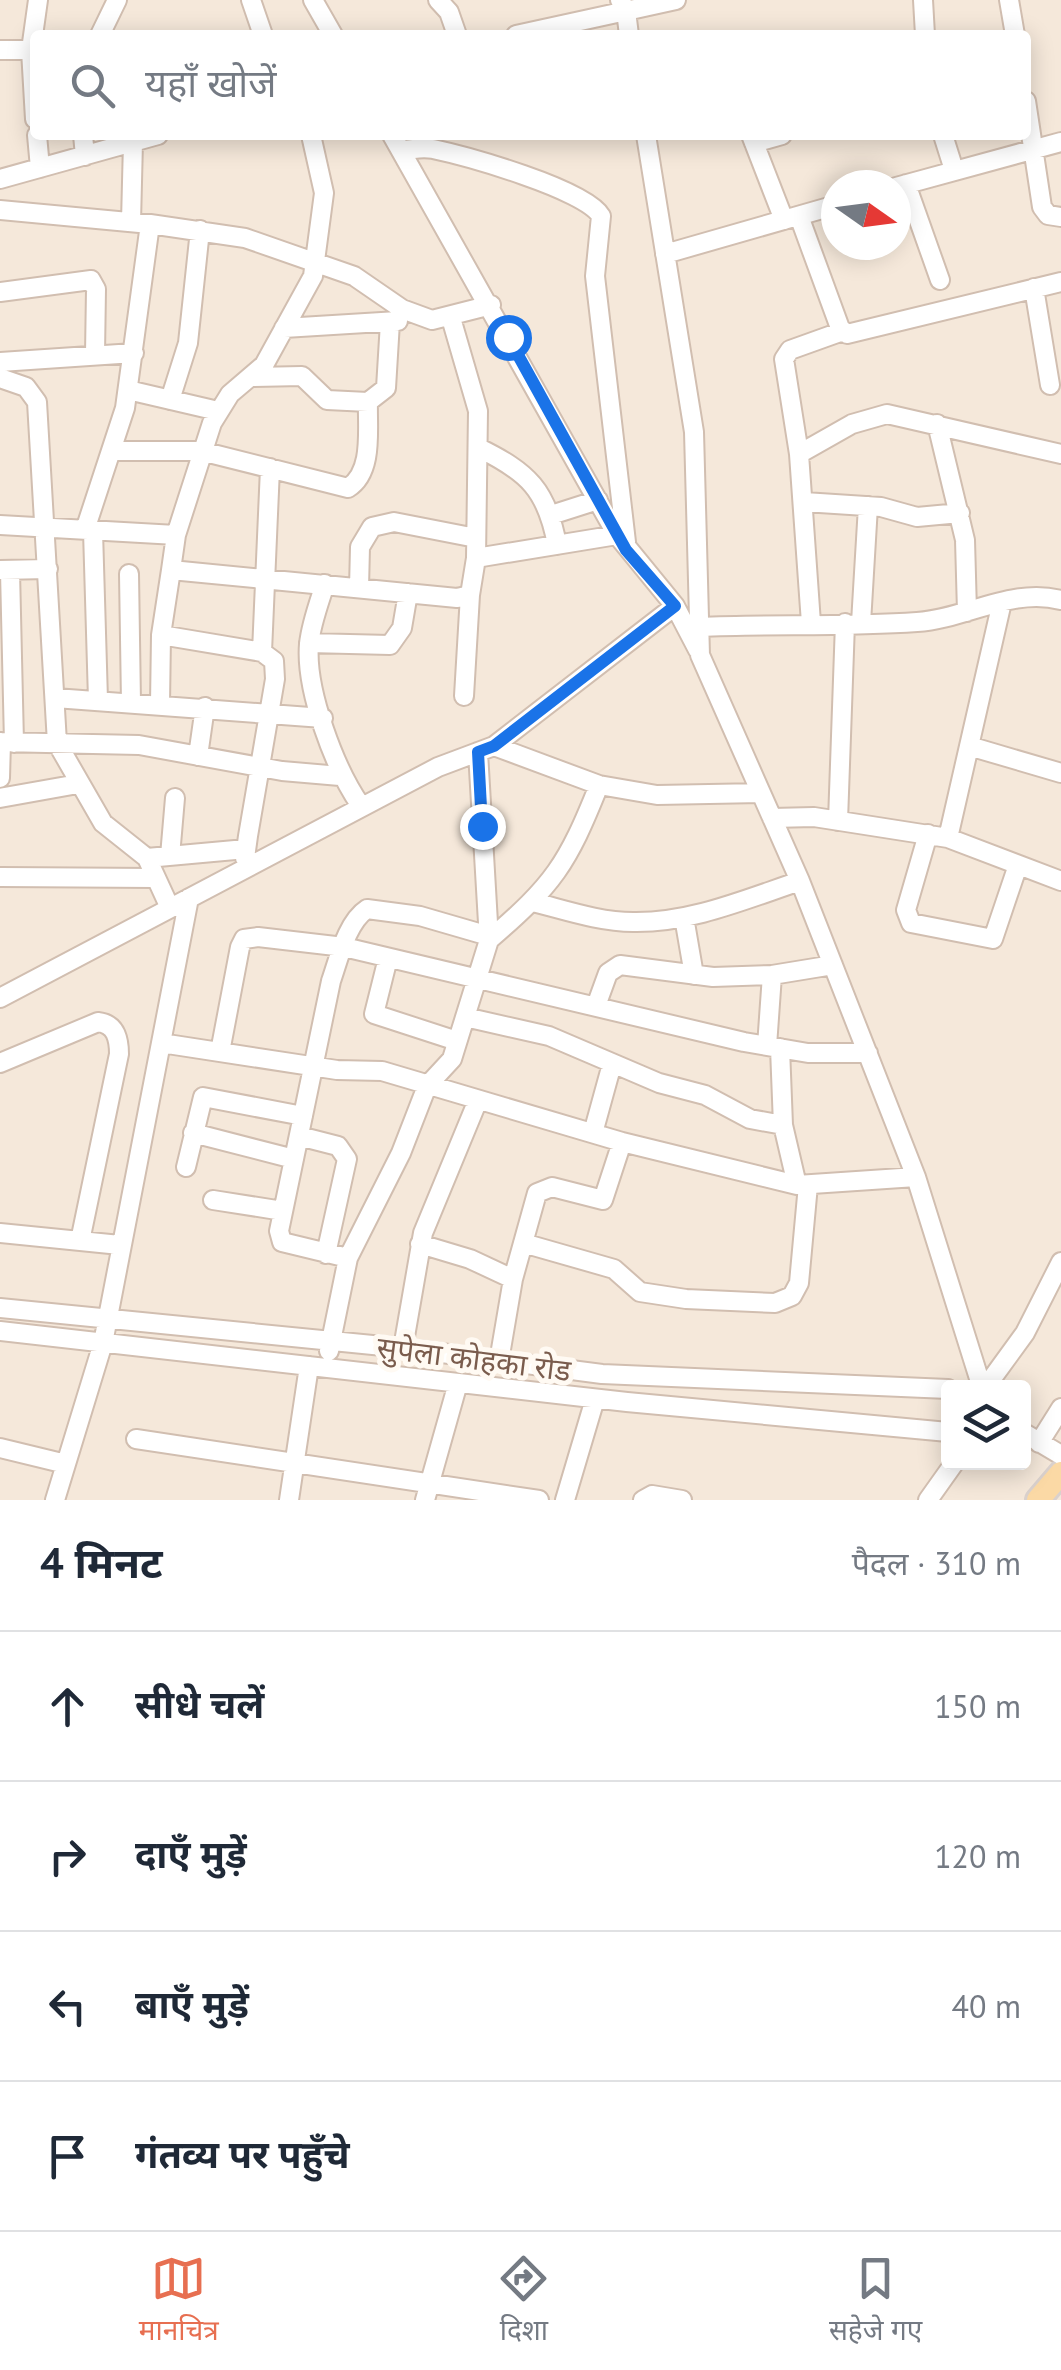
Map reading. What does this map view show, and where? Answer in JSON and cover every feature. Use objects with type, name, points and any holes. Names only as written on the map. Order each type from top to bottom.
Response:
[{"type":"main road","points":[[1038,1500],[1061,1474]]},
{"type":"street","points":[[34,30],[38,0]]},
{"type":"street","points":[[102,30],[116,0]]},
{"type":"street","points":[[251,0],[261,30]]},
{"type":"street","points":[[313,0],[331,30]]},
{"type":"street","points":[[438,0],[449,12],[456,30]]},
{"type":"street","points":[[534,30],[623,6],[676,0]]},
{"type":"street","points":[[923,0],[925,30]]},
{"type":"street","points":[[1009,0],[1014,30]]},
{"type":"street","points":[[0,50],[30,50]]},
{"type":"street","points":[[1031,132],[1042,207],[1048,215],[1061,217]]},
{"type":"street","points":[[37,140],[40,168]]},
{"type":"street","points":[[83,140],[85,156]]},
{"type":"street","points":[[0,179],[140,140]]},
{"type":"street","points":[[160,704],[161,635],[176,535],[202,450],[230,394],[253,377],[284,328],[309,286],[315,264],[324,193],[312,140]]},
{"type":"street","points":[[647,140],[694,432],[700,655]]},
{"type":"street","points":[[753,140],[843,332]]},
{"type":"street","points":[[945,140],[954,170]]},
{"type":"street","points":[[98,700],[89,530],[128,390],[134,353],[141,223],[133,142]]},
{"type":"street","points":[[911,183],[1061,142]]},
{"type":"street","points":[[396,143],[622,543],[675,606],[700,655],[800,880],[868,1053],[916,1177],[981,1380]]},
{"type":"street","points":[[396,143],[432,149],[530,180],[587,202],[601,216],[595,276],[622,543]]},
{"type":"street","points":[[665,254],[821,209]]},
{"type":"street","points":[[0,210],[141,223],[245,238],[354,276],[418,317]]},
{"type":"street","points":[[911,210],[940,280]]},
{"type":"street","points":[[170,400],[188,343],[200,230]]},
{"type":"street","points":[[0,292],[91,280],[96,289],[95,354]]},
{"type":"street","points":[[812,623],[804,502],[786,355],[843,332],[862,333],[1061,282]]},
{"type":"street","points":[[1034,288],[1053,352],[1050,385]]},
{"type":"street","points":[[284,328],[451,318],[490,305]]},
{"type":"street","points":[[451,318],[470,373],[479,448],[476,558],[464,696]]},
{"type":"street","points":[[253,377],[302,376],[327,400],[368,402],[386,388],[390,322]]},
{"type":"street","points":[[0,362],[134,353]]},
{"type":"street","points":[[0,378],[26,387],[37,402],[57,744],[78,784],[115,836],[147,858],[170,908]]},
{"type":"street","points":[[128,390],[218,412]]},
{"type":"street","points":[[112,451],[202,450],[337,486],[355,484],[365,461],[368,402]]},
{"type":"street","points":[[799,454],[852,424],[887,414],[1061,454]]},
{"type":"street","points":[[937,424],[960,514],[968,574],[967,612]]},
{"type":"street","points":[[479,448],[511,464],[546,499],[557,545]]},
{"type":"street","points":[[262,652],[270,468]]},
{"type":"street","points":[[551,516],[598,500]]},
{"type":"street","points":[[804,502],[868,506],[917,518],[960,514]]},
{"type":"street","points":[[838,821],[853,623],[868,506]]},
{"type":"street","points":[[359,588],[360,547],[372,527],[394,522],[476,538]]},
{"type":"street","points":[[0,526],[176,535]]},
{"type":"street","points":[[476,558],[557,545],[622,543]]},
{"type":"street","points":[[0,778],[5,742],[5,570],[48,570]]},
{"type":"street","points":[[171,570],[470,594]]},
{"type":"street","points":[[129,574],[131,702]]},
{"type":"street","points":[[325,584],[309,642],[312,678],[340,776],[361,806]]},
{"type":"street","points":[[309,642],[380,647],[396,642],[408,592]]},
{"type":"street","points":[[700,627],[919,622],[1002,602],[1036,597],[1061,600]]},
{"type":"street","points":[[948,838],[1002,602]]},
{"type":"street","points":[[0,998],[189,898],[248,857],[438,766],[486,749],[675,606]]},
{"type":"street","points":[[161,635],[262,652],[272,658],[275,669],[270,715],[248,857]]},
{"type":"street","points":[[54,698],[324,718]]},
{"type":"street","points":[[198,756],[205,707]]},
{"type":"street","points":[[5,742],[138,745],[340,776]]},
{"type":"street","points":[[969,746],[1059,765]]},
{"type":"street","points":[[486,749],[599,785],[658,795],[761,793]]},
{"type":"street","points":[[289,1500],[318,1367],[330,1342],[348,1258],[401,1152],[427,1086],[452,1060],[489,938],[486,749]]},
{"type":"street","points":[[0,798],[78,784]]},
{"type":"street","points":[[489,938],[533,902],[572,853],[599,785]]},
{"type":"street","points":[[170,856],[175,798]]},
{"type":"street","points":[[772,818],[838,821],[948,838],[1061,881]]},
{"type":"street","points":[[928,834],[906,910],[910,923],[993,939],[1018,865]]},
{"type":"street","points":[[147,858],[248,857]]},
{"type":"street","points":[[0,878],[155,878]]},
{"type":"street","points":[[533,902],[629,922],[684,917],[800,880]]},
{"type":"street","points":[[55,1500],[102,1343],[189,898]]},
{"type":"street","points":[[348,1258],[285,1245],[279,1231],[331,981],[344,946],[358,916],[367,908],[420,916],[489,938]]},
{"type":"street","points":[[684,917],[694,975]]},
{"type":"street","points":[[220,1052],[244,939],[344,946],[773,1047],[868,1053]]},
{"type":"street","points":[[388,958],[374,1014],[457,1042]]},
{"type":"street","points":[[596,1006],[608,973],[620,964],[694,975],[772,975],[833,965]]},
{"type":"street","points":[[523,1243],[614,1270],[640,1292],[686,1300],[775,1303],[792,1296],[799,1283],[803,1185],[783,1125],[773,1047],[772,975]]},
{"type":"street","points":[[465,1017],[526,1028],[612,1064],[705,1096],[750,1119],[783,1125]]},
{"type":"street","points":[[0,1063],[98,1022],[110,1026],[118,1036],[119,1054],[80,1241]]},
{"type":"street","points":[[160,1043],[314,1066],[382,1071],[622,1142],[803,1185],[916,1177]]},
{"type":"street","points":[[593,1133],[612,1064]]},
{"type":"street","points":[[186,1168],[200,1100],[207,1096],[303,1116]]},
{"type":"street","points":[[403,1348],[420,1244],[478,1100]]},
{"type":"street","points":[[193,1133],[294,1159]]},
{"type":"street","points":[[299,1136],[338,1146],[348,1159],[326,1254]]},
{"type":"street","points":[[500,1360],[512,1279],[540,1190],[552,1188],[592,1201],[606,1197],[622,1142]]},
{"type":"street","points":[[213,1200],[282,1211]]},
{"type":"street","points":[[0,1232],[120,1245]]},
{"type":"street","points":[[420,1244],[470,1259],[512,1279]]},
{"type":"street","points":[[990,1380],[1025,1333],[1061,1262]]},
{"type":"street","name":"सुपेला कोहका रोड","points":[[0,1308],[403,1348],[602,1374],[941,1389]]},
{"type":"street","points":[[0,1330],[627,1402],[941,1431]]},
{"type":"street","points":[[428,1491],[458,1383]]},
{"type":"street","points":[[565,1500],[595,1398]]},
{"type":"street","points":[[1061,1408],[1031,1438],[1061,1455]]},
{"type":"street","points":[[136,1439],[296,1462],[428,1491],[540,1500]]},
{"type":"street","points":[[0,1448],[66,1464]]},
{"type":"street","points":[[928,1500],[949,1470]]},
{"type":"street","points":[[643,1500],[652,1496],[682,1500]]},
{"type":"shaded area","points":[[0,0],[1061,0],[1061,1500],[0,1500]]},
{"type":"route","points":[[482,826],[478,752],[494,746],[675,606],[626,550],[508,337]]}]
